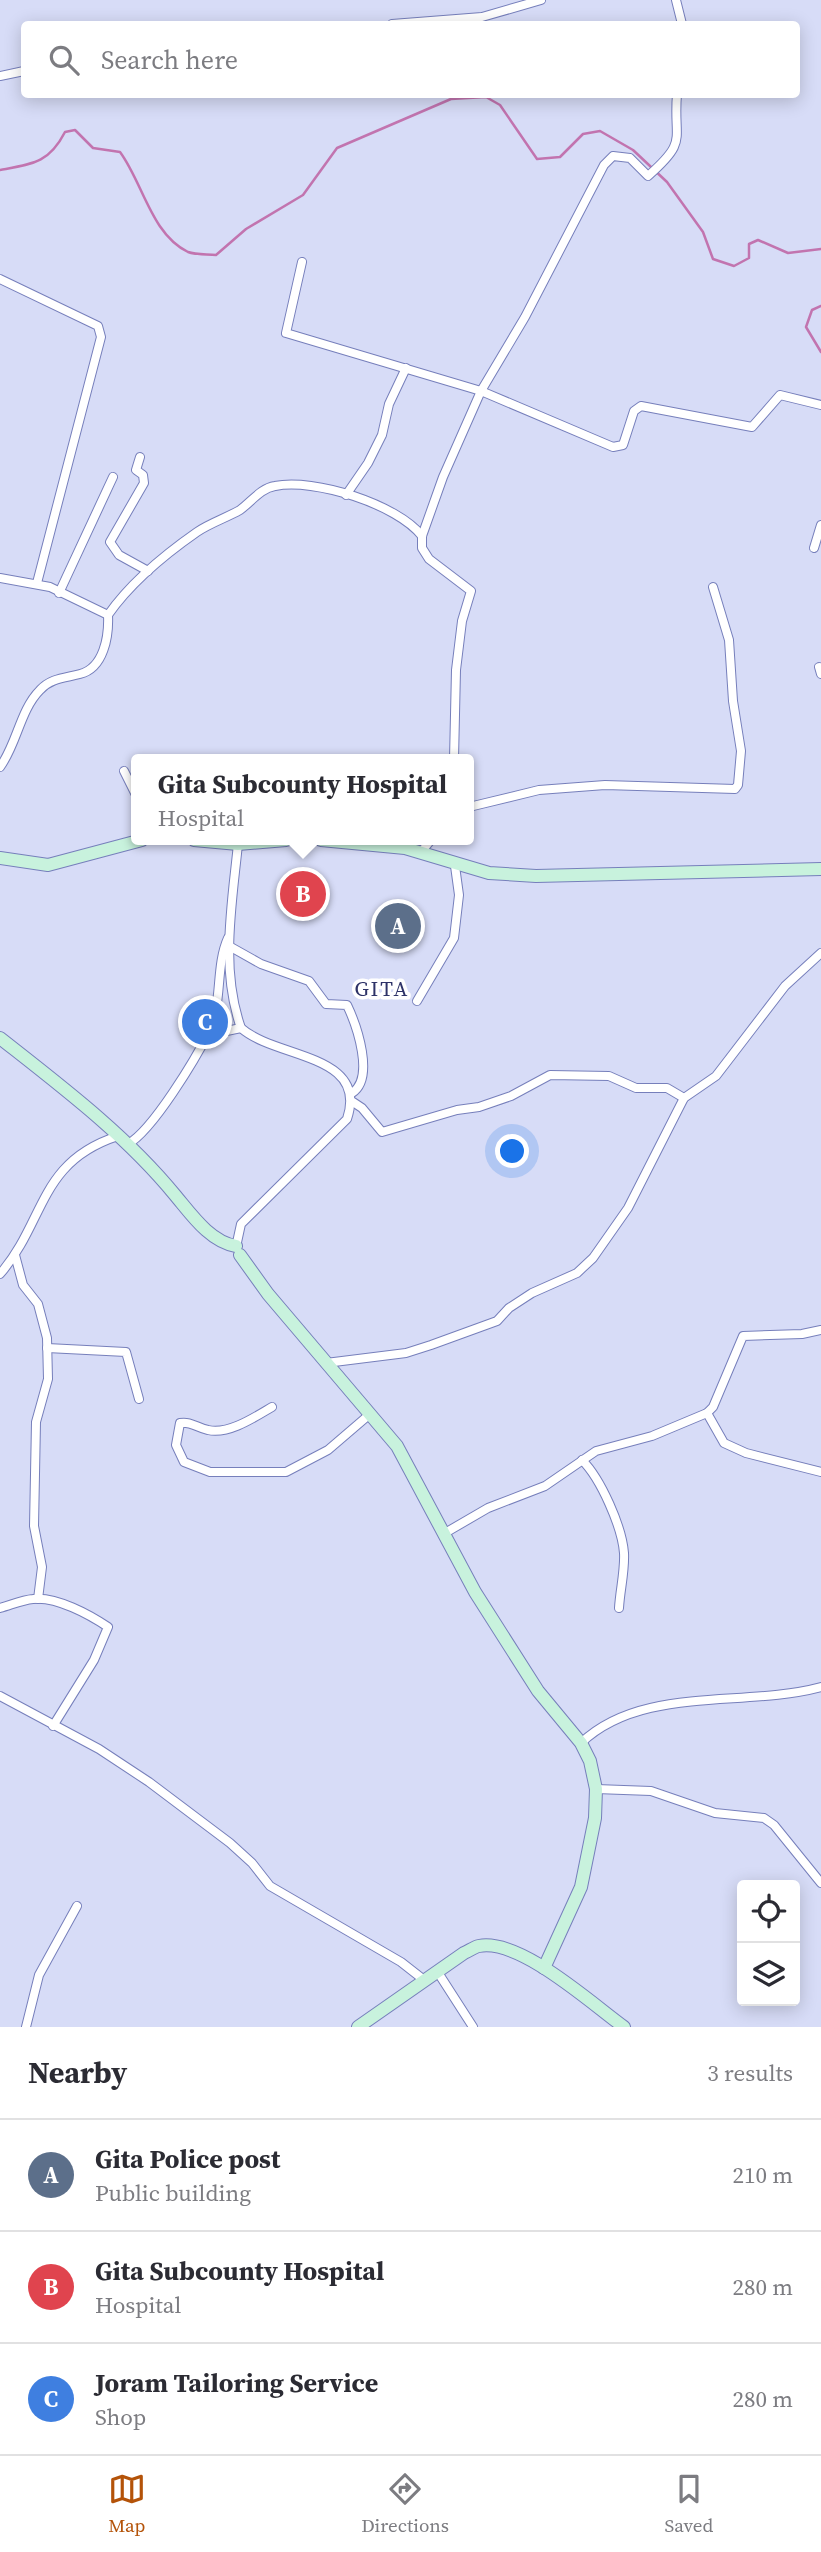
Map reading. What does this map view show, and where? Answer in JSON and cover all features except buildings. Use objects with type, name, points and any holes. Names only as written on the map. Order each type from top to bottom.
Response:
[{"type":"street","points":[[431,21],[482,17],[541,0]]},
{"type":"street","points":[[676,0],[681,21]]},
{"type":"street","points":[[0,76],[21,72]]},
{"type":"street","points":[[454,754],[456,670],[462,621],[471,591],[429,559],[422,548],[422,536],[443,477],[481,391],[525,317],[604,165],[613,156],[630,158],[648,176],[671,156],[678,139],[677,98]]},
{"type":"street","points":[[302,262],[286,333],[481,391],[619,447],[634,411],[641,406],[752,427],[780,395],[821,405]]},
{"type":"street","points":[[0,279],[98,326],[101,337],[37,583]]},
{"type":"street","points":[[346,495],[368,463],[382,435],[389,404],[406,368]]},
{"type":"street","points":[[140,457],[136,470],[143,475],[144,483],[110,542],[119,555],[148,571]]},
{"type":"street","points":[[59,593],[113,477]]},
{"type":"street","points":[[0,767],[39,690],[62,677],[83,674],[97,663],[109,634],[108,615],[126,591],[199,531],[241,509],[265,489],[276,485],[310,486],[346,495],[406,519],[422,536]]},
{"type":"street","points":[[814,548],[821,525]]},
{"type":"street","points":[[0,578],[37,583],[108,615]]},
{"type":"street","points":[[474,806],[539,790],[605,785],[735,789],[738,785],[741,751],[733,701],[729,640],[713,587]]},
{"type":"street","points":[[124,771],[131,785]]},
{"type":"street","points":[[0,858],[48,865],[131,843]]},
{"type":"street","points":[[238,845],[229,946],[230,980],[242,1028]]},
{"type":"street","points":[[363,845],[421,852],[456,866],[489,873],[536,876],[821,869]]},
{"type":"street","points":[[421,852],[427,845]]},
{"type":"street","points":[[417,1001],[454,938],[459,895],[456,866]]},
{"type":"street","points":[[0,1274],[15,1255],[39,1206],[72,1159],[90,1145],[123,1140],[149,1127],[210,1031],[219,964],[230,932]]},
{"type":"street","points":[[229,946],[261,964],[309,981],[326,1004],[347,1005],[356,1032],[362,1066],[362,1080],[352,1098],[347,1119],[241,1224],[238,1251]]},
{"type":"street","points":[[326,1363],[407,1353],[497,1321],[509,1308],[532,1293],[577,1273],[593,1258],[628,1208],[684,1098],[716,1076],[785,986],[821,953]]},
{"type":"street","points":[[210,1031],[217,1033],[242,1028],[270,1045],[316,1060],[328,1067],[344,1079],[352,1098],[382,1132],[446,1113],[479,1107],[510,1096],[550,1075],[609,1076],[636,1087],[667,1088],[684,1098]]},
{"type":"street","points":[[0,1038],[123,1140],[205,1228],[238,1251],[326,1363],[397,1446],[475,1592],[538,1691],[580,1743],[590,1761],[596,1789],[595,1818],[581,1887],[544,1969]]},
{"type":"street","points":[[15,1255],[23,1285],[38,1304],[47,1348],[47,1379],[36,1422],[34,1526],[42,1567],[38,1599]]},
{"type":"street","points":[[445,1532],[488,1508],[545,1486],[596,1451],[652,1436],[707,1413],[713,1407],[743,1336],[802,1334],[821,1330]]},
{"type":"street","points":[[47,1348],[126,1352],[139,1399]]},
{"type":"street","points":[[272,1407],[224,1429],[207,1430],[187,1422],[180,1423],[176,1444],[184,1462],[210,1472],[286,1472],[328,1450],[370,1414]]},
{"type":"street","points":[[707,1413],[724,1443],[746,1453],[821,1472]]},
{"type":"street","points":[[582,1460],[593,1472],[620,1535],[624,1553],[620,1608]]},
{"type":"street","points":[[0,1608],[38,1599],[68,1607],[108,1629],[94,1660],[53,1726]]},
{"type":"street","points":[[580,1743],[606,1724],[652,1706],[758,1699],[821,1688]]},
{"type":"street","points":[[0,1696],[99,1749],[175,1801],[252,1863],[271,1886],[401,1962],[424,1980]]},
{"type":"street","points":[[596,1789],[651,1791],[715,1813],[764,1818],[774,1825],[821,1883]]},
{"type":"street","points":[[26,2027],[38,1975],[77,1906]]},
{"type":"street","points":[[358,2027],[437,1971],[479,1946],[502,1949],[544,1969],[624,2027]]},
{"type":"street","points":[[437,1971],[473,2027]]},
{"type":"waterway","points":[[0,170],[39,160],[53,150],[65,132],[75,130],[93,148],[120,152],[156,221],[175,244],[191,253],[216,255],[246,229],[303,195],[337,148],[451,99],[468,98]]},
{"type":"waterway","points":[[488,98],[500,105],[537,159],[560,157],[583,134],[600,131],[633,150],[667,182],[703,232],[713,259],[734,266],[749,258],[749,244],[758,240],[788,253],[821,249]]},
{"type":"waterway","points":[[821,306],[812,310],[806,327],[821,352]]},
{"type":"place","name":"Gita Subcounty Hospital","points":[[303,894]]},
{"type":"place","name":"Gita Police post","points":[[398,926]]},
{"type":"place","name":"Joram Tailoring Service","points":[[205,1022]]},
{"type":"district","name":"GITA","points":[[382,988]]}]
